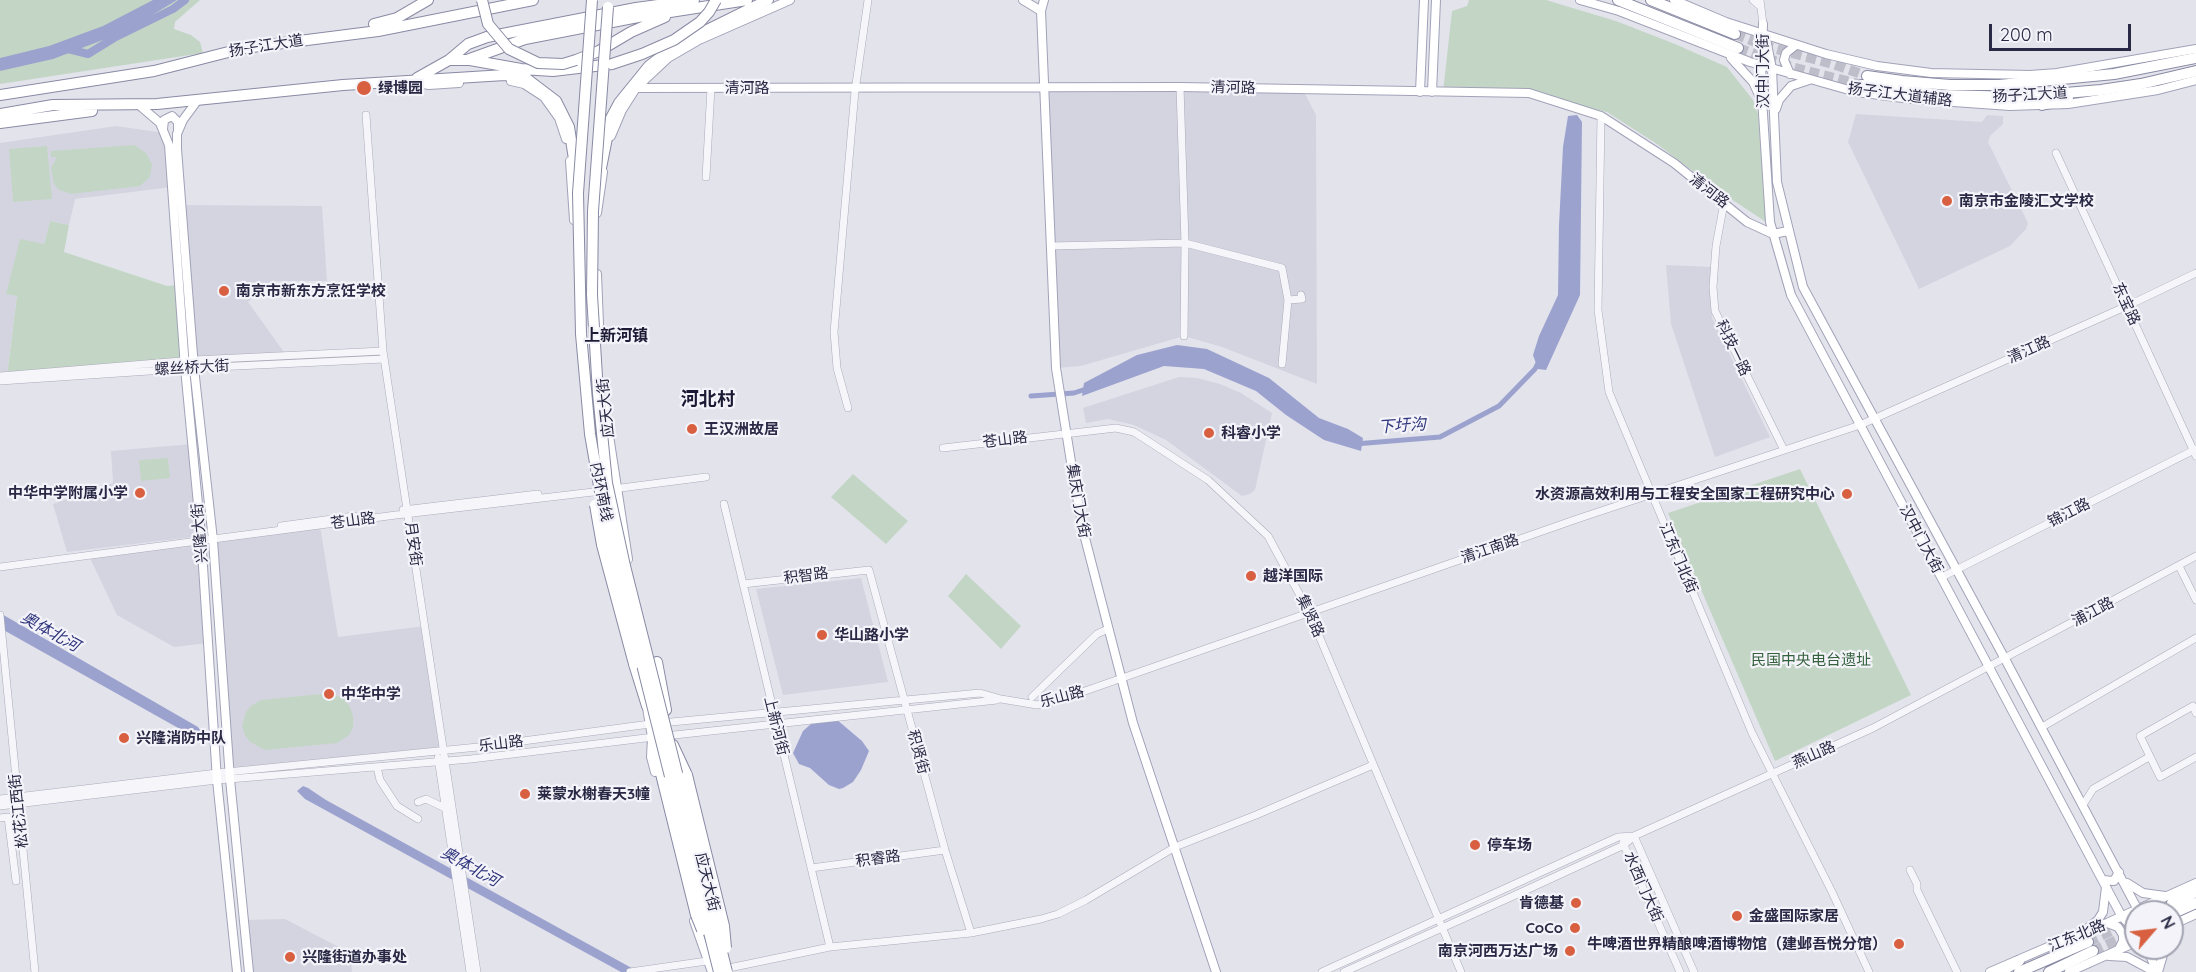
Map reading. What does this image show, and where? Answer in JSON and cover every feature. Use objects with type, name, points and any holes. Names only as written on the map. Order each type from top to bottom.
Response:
[{"type":"highway","points":[[332,37],[408,14],[428,0]]},
{"type":"highway","points":[[482,0],[484,13],[494,33],[516,54],[538,63],[563,64],[576,60],[599,51],[631,32],[681,11]]},
{"type":"highway","name":"扬子江大道","points":[[0,95],[154,70],[244,48],[378,30],[533,0]]},
{"type":"highway","points":[[587,0],[589,35]]},
{"type":"highway","name":"内环南线","points":[[592,0],[578,193],[581,334],[590,434],[603,509],[722,971]]},
{"type":"highway","points":[[409,82],[449,60],[468,44],[487,36],[636,8],[694,0]]},
{"type":"highway","points":[[449,60],[467,60],[521,69],[553,71],[612,64],[674,40],[700,22],[716,0]]},
{"type":"highway","points":[[467,60],[525,39],[638,17],[747,0]]},
{"type":"highway","points":[[593,211],[611,118],[619,103],[649,66],[671,49],[768,0]]},
{"type":"highway","points":[[1651,0],[1735,34]]},
{"type":"highway","name":"内环南线","points":[[609,2],[593,211],[592,295],[598,393],[607,483],[722,971]]},
{"type":"highway","points":[[1618,6],[1738,48]]},
{"type":"highway","name":"扬子江大道","points":[[2196,58],[2114,74],[1999,85],[1950,85],[1864,80],[1941,95],[2018,97],[2101,90],[2196,72]]},
{"type":"highway","points":[[0,123],[127,106],[197,101],[353,84],[506,75],[527,79],[536,84],[556,101],[564,112],[575,153],[578,193]]},
{"type":"highway","points":[[2030,75],[2062,80]]},
{"type":"highway","points":[[2042,105],[2086,96],[2101,90]]},
{"type":"highway","points":[[0,114],[53,105],[127,106]]},
{"type":"highway","points":[[603,431],[617,507],[657,662],[666,711]]},
{"type":"highway","points":[[590,434],[590,474],[602,545],[647,706]]},
{"type":"highway","points":[[652,737],[696,915],[722,971]]},
{"type":"highway","points":[[673,740],[687,775],[724,926],[722,971]]},
{"type":"highway","points":[[2184,901],[2196,892]]},
{"type":"highway","points":[[2000,972],[2091,945]]},
{"type":"highway","points":[[2049,972],[2091,945]]},
{"type":"main road","name":"应天大街","points":[[722,971],[673,740],[629,565],[603,398],[599,337],[597,213],[604,163],[612,132],[635,86],[682,49],[789,0]]},
{"type":"main road","points":[[1023,0],[1041,11]]},
{"type":"main road","name":"集庆门大街","points":[[1044,0],[1041,11],[1056,368],[1085,538],[1133,723],[1216,972]]},
{"type":"main road","name":"扬子江大道辅路","points":[[1580,0],[1618,6],[1726,53],[1772,69],[1856,92],[1911,99],[2010,106],[2042,105],[2103,100],[2196,80]]},
{"type":"main road","points":[[1602,0],[1618,6]]},
{"type":"main road","name":"扬子江大道辅路","points":[[1674,0],[1726,22],[1796,45],[1877,66],[1931,73],[2030,75],[2100,67],[2196,50]]},
{"type":"main road","points":[[1420,92],[1424,1]]},
{"type":"main road","points":[[1432,92],[1437,1]]},
{"type":"main road","name":"汉中门大街","points":[[1763,24],[1761,65],[1767,194],[1773,234],[1791,296],[2122,917]]},
{"type":"main road","name":"汉中门大街","points":[[1763,35],[1772,69],[1778,182],[1803,287],[2134,900]]},
{"type":"main road","points":[[1790,74],[1784,60],[1786,53],[1796,45]]},
{"type":"main road","points":[[1726,53],[1742,67],[1753,82],[1762,104]]},
{"type":"main road","name":"应天大街","points":[[409,82],[429,85],[508,80],[524,84],[544,97],[559,117],[565,132],[570,159],[578,352],[595,489],[647,706],[652,737],[651,756],[699,939],[707,961],[722,971]]},
{"type":"main road","points":[[1774,115],[1779,100],[1791,86],[1809,80]]},
{"type":"main road","name":"清河路","points":[[635,86],[711,88],[1180,87],[1529,93],[1601,117],[1674,163],[1747,222],[1773,234]]},
{"type":"main road","points":[[177,134],[183,120],[197,101]]},
{"type":"main road","points":[[139,105],[160,123],[163,129]]},
{"type":"main road","points":[[163,129],[165,118],[172,116],[178,122],[177,134]]},
{"type":"main road","name":"兴隆大街","points":[[163,129],[169,145],[189,364],[213,537],[230,776],[249,972]]},
{"type":"main road","name":"兴隆大街","points":[[177,134],[189,364],[217,777],[237,972]]},
{"type":"main road","points":[[1773,234],[1788,231]]},
{"type":"main road","name":"应天大街","points":[[652,737],[660,755],[722,971]]},
{"type":"main road","points":[[2157,972],[2127,957],[2115,955],[2091,945],[2098,920],[2103,912],[2104,883],[2114,881],[2121,875],[2143,893],[2161,900]]},
{"type":"main road","name":"江东北路","points":[[2182,900],[2196,884]]},
{"type":"main road","name":"江东北路","points":[[2068,972],[2108,923],[2122,917]]},
{"type":"main road","points":[[2108,923],[2118,927],[2123,935],[2123,941],[2118,950]]},
{"type":"main road","name":"江东北路","points":[[2091,945],[2118,950],[2124,947]]},
{"type":"main road","points":[[1990,972],[2019,966]]},
{"type":"street","points":[[848,408],[837,368],[834,332],[856,87],[868,0]]},
{"type":"street","points":[[1753,0],[1760,3],[1763,24]]},
{"type":"street","points":[[1180,87],[1185,243],[1184,336]]},
{"type":"street","points":[[706,177],[711,88]]},
{"type":"street","name":"月安街","points":[[366,115],[383,355],[408,512],[457,861]]},
{"type":"street","name":"江东门北街","points":[[1601,117],[1598,310],[1609,392],[1746,720],[1869,972]]},
{"type":"street","name":"东宝路","points":[[2056,153],[2195,452]]},
{"type":"street","name":"科技一路","points":[[1724,203],[1716,246],[1714,311],[1784,450]]},
{"type":"street","points":[[1051,246],[1185,243],[1282,268],[1288,300],[1282,364]]},
{"type":"street","name":"清江路","points":[[1860,425],[2196,273]]},
{"type":"street","points":[[1288,300],[1302,299],[1302,296]]},
{"type":"street","name":"螺丝桥大街","points":[[0,376],[383,355]]},
{"type":"street","name":"螺丝桥大街","points":[[0,381],[189,364]]},
{"type":"street","name":"清江南路","points":[[1121,679],[1651,494],[1860,425]]},
{"type":"street","name":"集贤路","points":[[1067,432],[1116,428],[1134,432],[1208,480],[1268,536],[1309,612],[1461,972]]},
{"type":"street","name":"苍山路","points":[[944,448],[1067,432]]},
{"type":"street","name":"锦江路","points":[[1941,577],[2195,452]]},
{"type":"street","name":"苍山路","points":[[0,565],[616,486],[706,477]]},
{"type":"street","name":"上新河街","points":[[724,504],[830,947]]},
{"type":"street","name":"浦江路","points":[[1990,668],[2196,556]]},
{"type":"street","points":[[2179,566],[2196,600]]},
{"type":"street","name":"积智路","points":[[743,584],[869,570]]},
{"type":"street","name":"积贤街","points":[[869,570],[945,850],[971,933]]},
{"type":"street","name":"松花江西街","points":[[0,615],[35,972]]},
{"type":"street","points":[[1032,697],[1097,634],[1107,629]]},
{"type":"street","points":[[2042,727],[2196,638]]},
{"type":"street","name":"燕山路","points":[[1344,972],[1443,929],[1624,845],[1634,836],[1873,728],[1990,668]]},
{"type":"street","name":"乐山路","points":[[230,776],[650,724],[980,693],[1037,705],[1121,679]]},
{"type":"street","name":"乐山路","points":[[0,806],[17,801],[217,777],[377,767],[652,737],[673,740],[776,724],[1001,699]]},
{"type":"street","points":[[2196,713],[2193,706],[2139,735],[2160,777],[2196,757]]},
{"type":"street","points":[[2083,805],[2093,789],[2150,757]]},
{"type":"street","points":[[442,761],[445,808],[457,861],[470,972]]},
{"type":"street","points":[[722,971],[830,947],[971,933],[1023,924],[1058,914],[1175,847],[1373,765]]},
{"type":"street","points":[[377,767],[380,780],[397,806],[418,819]]},
{"type":"street","name":"乐山路","points":[[0,799],[17,801]]},
{"type":"street","points":[[418,802],[426,799],[445,808]]},
{"type":"street","points":[[0,818],[8,817],[15,881]]},
{"type":"street","name":"燕山路","points":[[1322,972],[1618,837],[1634,836]]},
{"type":"street","name":"水西门大街","points":[[1634,836],[1694,972]]},
{"type":"street","name":"水西门大街","points":[[1618,837],[1624,845],[1680,972]]},
{"type":"street","name":"积睿路","points":[[811,868],[945,850]]},
{"type":"street","points":[[1910,870],[1917,884],[1917,890],[1957,972]]},
{"type":"street","points":[[462,897],[477,972]]},
{"type":"street","points":[[1480,900],[1478,907],[1484,910]]},
{"type":"street","points":[[630,972],[707,961]]},
{"type":"shaded area","points":[[1045,88],[1302,88],[1316,115],[1317,384],[1222,347],[1184,336],[1081,366],[1056,368]]},
{"type":"shaded area","name":"南京市金陵汇文学校","points":[[1856,114],[1982,122],[1987,115],[2003,116],[2003,124],[1990,136],[1988,142],[2028,223],[2026,229],[2010,246],[1919,289],[1848,142]]},
{"type":"shaded area","points":[[116,126],[165,133],[172,187],[75,199],[69,225],[50,221],[44,244],[7,293],[17,296],[6,381],[0,381],[0,143]]},
{"type":"shaded area","name":"南京市新东方烹饪学校","points":[[181,205],[322,206],[327,281],[272,281],[248,302],[286,355],[286,363],[194,368]]},
{"type":"shaded area","points":[[1666,265],[1711,267],[1712,318],[1770,437],[1715,457],[1671,324]]},
{"type":"shaded area","name":"科睿小学","points":[[1179,377],[1197,378],[1220,384],[1241,393],[1272,413],[1255,490],[1250,494],[1242,496],[1166,440],[1134,425],[1108,419],[1086,423],[1083,408]]},
{"type":"shaded area","name":"中华中学附属小学","points":[[192,444],[201,536],[67,552],[53,504],[113,483],[111,451]]},
{"type":"shaded area","name":"中华中学","points":[[320,526],[338,637],[425,626],[444,751],[228,773],[213,540]]},
{"type":"shaded area","points":[[201,541],[208,643],[174,647],[117,615],[89,556]]},
{"type":"shaded area","name":"华山路小学","points":[[861,578],[888,682],[783,695],[756,589]]},
{"type":"shaded area","points":[[285,919],[350,953],[352,972],[249,972],[245,920]]},
{"type":"green space","points":[[0,0],[200,0],[175,22],[174,29],[191,35],[200,42],[203,53],[0,84]]},
{"type":"green space","points":[[1469,0],[1546,0],[1616,21],[1727,67],[1753,100],[1758,114],[1766,222],[1722,193],[1657,144],[1607,112],[1529,93],[1443,92],[1452,11],[1467,6]]},
{"type":"green space","points":[[134,145],[146,153],[152,164],[150,177],[140,186],[71,194],[59,190],[54,184],[51,168],[57,157],[51,157],[51,151]]},
{"type":"green space","points":[[47,146],[52,199],[13,202],[9,149]]},
{"type":"green space","points":[[50,221],[69,225],[64,252],[167,286],[179,285],[185,361],[7,375],[17,296],[6,294],[20,239],[44,244]]},
{"type":"green space","points":[[168,458],[170,478],[141,481],[139,460]]},
{"type":"green space","name":"民国中央电台遗址","points":[[1800,469],[1911,695],[1775,761],[1668,513]]},
{"type":"green space","points":[[853,474],[908,521],[886,544],[831,497]]},
{"type":"green space","points":[[966,574],[1021,626],[1001,649],[948,596]]},
{"type":"green space","points":[[331,693],[344,699],[353,716],[353,728],[348,736],[337,743],[265,750],[250,742],[245,735],[242,726],[246,712],[261,700]]},
{"type":"water","points":[[153,0],[177,0],[129,29],[108,38],[53,59],[0,71],[0,58],[49,46],[103,26]]},
{"type":"water","points":[[1577,115],[1582,122],[1580,295],[1546,370],[1538,369],[1533,355],[1558,295],[1563,147],[1568,116]]},
{"type":"water","points":[[1177,345],[1207,349],[1269,378],[1319,418],[1348,429],[1363,438],[1361,451],[1324,440],[1286,415],[1256,391],[1204,369],[1164,366],[1082,396],[1084,383],[1137,355]]},
{"type":"water","points":[[0,613],[198,727],[204,736],[196,738],[0,628]]},
{"type":"water","points":[[820,719],[836,719],[862,741],[869,751],[853,782],[843,788],[839,789],[829,785],[810,768],[799,764],[793,753],[803,731]]},
{"type":"water","points":[[303,786],[639,972],[621,972],[305,799],[297,791]]},
{"type":"waterway","points":[[64,50],[88,54],[114,38],[173,9],[185,0]]},
{"type":"waterway","name":"下圩沟","points":[[1355,444],[1440,437],[1499,406],[1535,369],[1539,361]]},
{"type":"waterway","name":"下圩沟","points":[[1031,396],[1074,393],[1089,388]]},
{"type":"tunnel","points":[[1735,34],[1766,46],[1833,64],[1867,76]]},
{"type":"tunnel","points":[[1738,48],[1791,67],[1862,85]]},
{"type":"tunnel","points":[[2088,942],[2124,925]]},
{"type":"tunnel","points":[[2093,951],[2124,937]]},
{"type":"place","name":"绿博园","points":[[364,88]]},
{"type":"place","name":"南京市金陵汇文学校","points":[[1947,201]]},
{"type":"place","name":"南京市新东方烹饪学校","points":[[224,291]]},
{"type":"place","name":"王汉洲故居","points":[[692,429]]},
{"type":"place","name":"科睿小学","points":[[1209,433]]},
{"type":"place","name":"中华中学附属小学","points":[[140,493]]},
{"type":"place","name":"水资源高效利用与工程安全国家工程研究中心","points":[[1847,494]]},
{"type":"place","name":"越洋国际","points":[[1251,576]]},
{"type":"place","name":"华山路小学","points":[[822,635]]},
{"type":"place","name":"中华中学","points":[[329,694]]},
{"type":"place","name":"兴隆消防中队","points":[[124,738]]},
{"type":"place","name":"莱蒙水榭春天3幢","points":[[525,794]]},
{"type":"place","name":"停车场","points":[[1475,845]]},
{"type":"place","name":"肯德基","points":[[1576,903]]},
{"type":"place","name":"金盛国际家居","points":[[1737,916]]},
{"type":"place","name":"CoCo","points":[[1575,928]]},
{"type":"place","name":"牛啤酒世界精酿啤酒博物馆（建邺吾悦分馆）","points":[[1899,944]]},
{"type":"place","name":"南京河西万达广场","points":[[1570,951]]},
{"type":"place","name":"兴隆街道办事处","points":[[290,957]]},
{"type":"district","name":"上新河镇","points":[[616,336]]},
{"type":"district","name":"河北村","points":[[708,400]]},
{"type":"water label","name":"奥体北河","points":[[50,632]]},
{"type":"water label","name":"奥体北河","points":[[470,867]]}]
